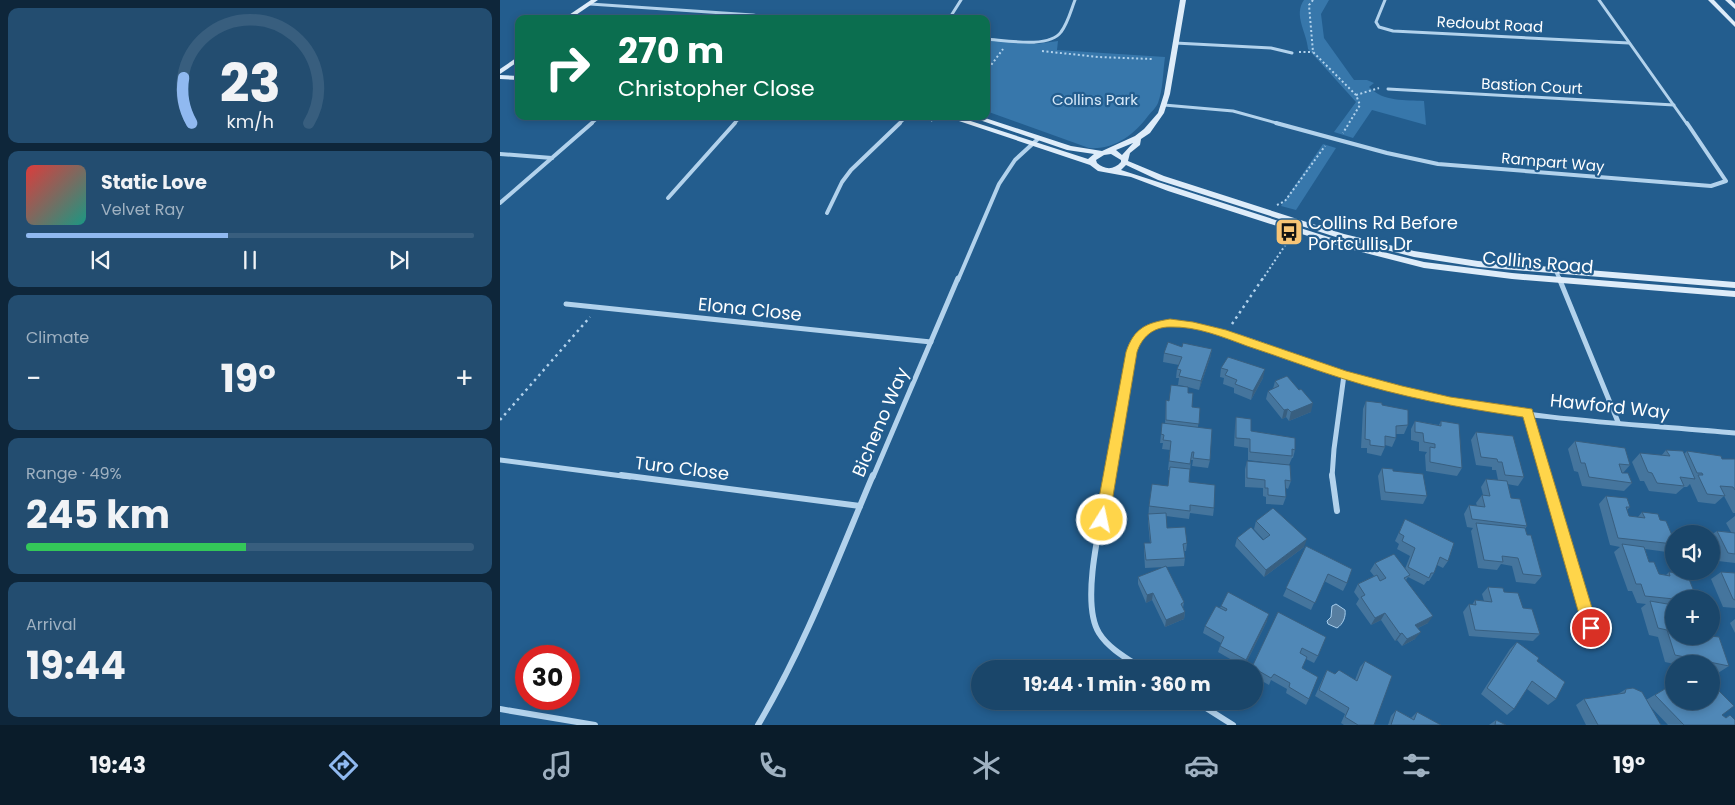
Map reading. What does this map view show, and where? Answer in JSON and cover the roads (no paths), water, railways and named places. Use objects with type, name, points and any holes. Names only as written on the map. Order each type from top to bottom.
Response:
[{"type":"main road","points":[[572,15],[596,0]]},
{"type":"main road","points":[[1092,163],[1092,159],[1104,152],[1138,138],[1157,120],[1164,105],[1183,0]]},
{"type":"main road","points":[[1711,0],[1735,25]]},
{"type":"main road","points":[[1728,0],[1735,7]]},
{"type":"main road","points":[[578,15],[588,8],[590,4]]},
{"type":"main road","points":[[500,64],[515,55]]},
{"type":"main road","points":[[500,71],[515,61]]},
{"type":"main road","points":[[500,71],[515,72]]},
{"type":"main road","points":[[500,77],[515,78]]},
{"type":"main road","name":"Collins Road","points":[[961,120],[1036,141],[1070,148],[1118,154],[1124,160],[1165,179],[1384,247],[1444,260],[1735,286]]},
{"type":"main road","name":"Collins Road","points":[[981,120],[1092,163],[1100,169],[1134,175],[1336,243],[1395,259],[1482,274],[1735,294]]},
{"type":"main road","points":[[1113,170],[1122,166],[1127,152],[1137,143],[1138,138]]},
{"type":"street","points":[[952,15],[961,0]]},
{"type":"street","points":[[990,39],[1036,42],[1051,40],[1061,34],[1075,0]]},
{"type":"street","name":"Redoubt Road","points":[[1385,0],[1376,22],[1379,27],[1393,31],[1629,43]]},
{"type":"street","name":"Rampart Way","points":[[1164,105],[1233,111],[1387,153],[1438,164],[1712,186],[1726,181],[1719,168],[1599,0]]},
{"type":"street","points":[[590,4],[753,15]]},
{"type":"street","points":[[1175,43],[1271,48],[1292,53]]},
{"type":"street","name":"Bastion Court","points":[[1388,89],[1674,105]]},
{"type":"street","points":[[500,203],[595,120]]},
{"type":"street","points":[[668,198],[737,120]]},
{"type":"street","points":[[827,213],[842,182],[851,170],[902,120]]},
{"type":"street","name":"Bicheno Way","points":[[758,725],[781,686],[796,655],[999,184],[1015,160],[1036,141]]},
{"type":"street","points":[[500,154],[552,158]]},
{"type":"street","points":[[1556,271],[1618,422]]},
{"type":"street","name":"Elona Close","points":[[566,304],[931,342]]},
{"type":"street","name":"Hawford Way","points":[[1129,660],[1104,641],[1093,625],[1090,602],[1092,575],[1132,352],[1136,341],[1144,332],[1155,325],[1170,323],[1226,334],[1344,375],[1450,401],[1528,412],[1735,433]]},
{"type":"street","points":[[1337,511],[1332,473],[1344,375]]},
{"type":"street","points":[[1528,412],[1591,628]]},
{"type":"street","name":"Turo Close","points":[[500,460],[860,506]]},
{"type":"street","points":[[500,709],[595,725]]},
{"type":"street","points":[[1209,710],[1233,725]]},
{"type":"place","name":"Collins Rd Before Portcullis Dr","points":[[1289,232]]},
{"type":"park label","name":"Collins Park","points":[[1095,99]]}]
